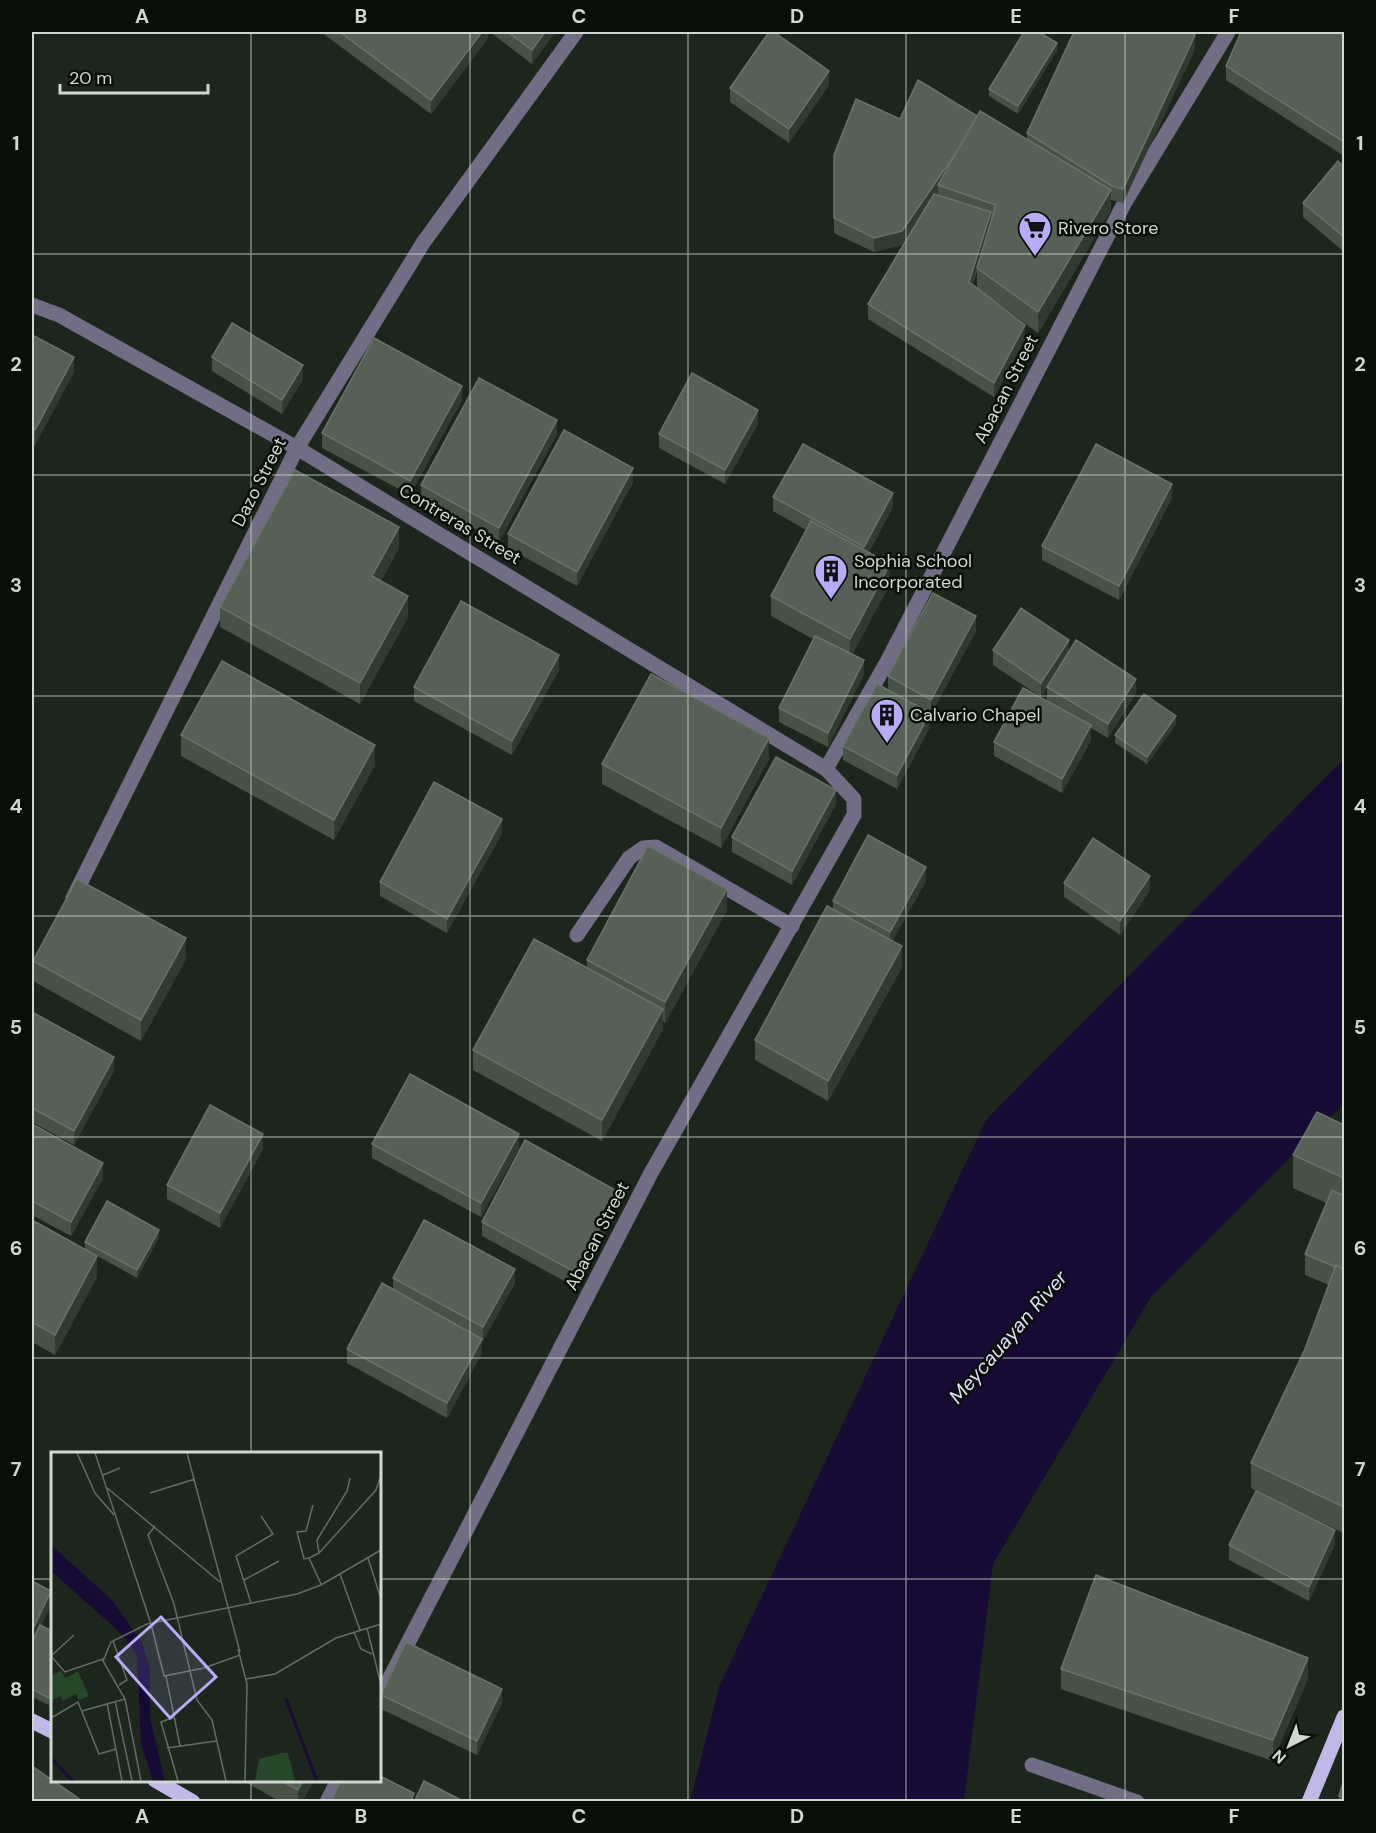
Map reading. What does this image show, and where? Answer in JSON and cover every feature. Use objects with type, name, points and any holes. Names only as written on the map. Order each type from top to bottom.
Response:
[{"type":"main road","points":[[1309,1802],[1344,1717]]},
{"type":"main road","points":[[32,1721],[51,1730]]},
{"type":"main road","points":[[158,1782],[193,1802]]},
{"type":"street","name":"Dazo Street","points":[[69,907],[297,448],[423,243],[576,32]]},
{"type":"street","name":"Abacan Street","points":[[826,769],[887,663],[1125,202],[1228,32]]},
{"type":"street","name":"Contreras Street","points":[[32,305],[59,315],[297,448],[826,769],[854,799]]},
{"type":"street","name":"Abacan Street","points":[[381,1695],[651,1173],[854,815],[854,799]]},
{"type":"street","points":[[577,934],[629,858],[643,848],[656,847],[792,926]]},
{"type":"street","points":[[1032,1766],[1137,1802]]},
{"type":"street","points":[[327,1802],[337,1782]]},
{"type":"water","name":"Meycauayan River","points":[[1344,759],[1344,1104],[1151,1297],[993,1564],[964,1801],[690,1802],[719,1687],[986,1120]]},
{"type":"building","points":[[340,32],[482,32],[431,100]]},
{"type":"building","points":[[508,32],[545,32],[532,50]]},
{"type":"building","points":[[769,32],[774,32],[829,71],[789,129],[730,88]]},
{"type":"building","points":[[1024,32],[1039,32],[1057,43],[1018,106],[989,89]]},
{"type":"building","points":[[1074,32],[1189,32],[1195,35],[1123,189],[1112,186],[1027,133]]},
{"type":"building","points":[[1241,32],[1344,32],[1344,142],[1226,66]]},
{"type":"building","points":[[918,80],[977,116],[960,147],[902,231],[874,238],[834,218],[834,155],[856,99],[900,119]]},
{"type":"building","name":"Rivero Store","points":[[980,111],[1111,190],[1038,312],[977,268],[996,205],[938,185]]},
{"type":"building","points":[[1338,161],[1344,167],[1344,237],[1303,203]]},
{"type":"building","points":[[934,194],[991,212],[969,282],[1025,325],[994,383],[868,304]]},
{"type":"building","points":[[232,323],[303,365],[282,400],[212,357]]},
{"type":"building","points":[[32,335],[74,357],[35,430],[32,428]]},
{"type":"building","points":[[374,338],[462,386],[410,481],[322,433]]},
{"type":"building","points":[[692,373],[758,410],[725,470],[659,434]]},
{"type":"building","points":[[479,378],[557,420],[499,528],[421,485]]},
{"type":"building","points":[[564,430],[633,468],[577,572],[508,534]]},
{"type":"building","points":[[803,444],[893,493],[864,547],[773,497]]},
{"type":"building","points":[[1096,444],[1172,484],[1119,586],[1042,546]]},
{"type":"building","points":[[295,470],[399,527],[372,576],[408,596],[360,683],[220,607]]},
{"type":"building","name":"Sophia School Incorporated","points":[[811,521],[890,564],[850,639],[771,596]]},
{"type":"building","points":[[933,593],[976,616],[931,700],[888,676]]},
{"type":"building","points":[[461,601],[559,655],[512,741],[414,687]]},
{"type":"building","points":[[1021,608],[1069,640],[1041,683],[993,650]]},
{"type":"building","points":[[815,636],[864,660],[828,733],[779,708]]},
{"type":"building","points":[[1076,640],[1136,679],[1108,724],[1047,687]]},
{"type":"building","points":[[222,661],[375,745],[334,820],[181,735]]},
{"type":"building","points":[[651,674],[769,738],[721,828],[602,764]]},
{"type":"building","name":"Calvario Chapel","points":[[877,684],[930,713],[897,775],[843,746]]},
{"type":"building","points":[[1023,688],[1091,725],[1062,779],[994,742]]},
{"type":"building","points":[[1144,694],[1176,716],[1147,757],[1115,735]]},
{"type":"building","points":[[776,757],[836,790],[792,871],[732,837]]},
{"type":"building","points":[[434,782],[502,819],[447,919],[380,882]]},
{"type":"building","points":[[868,835],[926,867],[890,932],[833,901]]},
{"type":"building","points":[[1093,838],[1150,876],[1120,921],[1064,883]]},
{"type":"building","points":[[648,846],[727,889],[665,1002],[587,960]]},
{"type":"building","points":[[77,879],[186,938],[141,1020],[33,961]]},
{"type":"building","points":[[827,906],[902,946],[828,1081],[755,1040]]},
{"type":"building","points":[[534,939],[663,1009],[602,1120],[473,1050]]},
{"type":"building","points":[[32,1012],[114,1057],[74,1131],[32,1108]]},
{"type":"building","points":[[410,1074],[519,1134],[481,1203],[372,1144]]},
{"type":"building","points":[[210,1105],[263,1134],[220,1213],[167,1185]]},
{"type":"building","points":[[1317,1112],[1344,1125],[1344,1178],[1293,1155]]},
{"type":"building","points":[[32,1124],[103,1163],[71,1222],[32,1201]]},
{"type":"building","points":[[525,1140],[619,1192],[575,1272],[482,1222]]},
{"type":"building","points":[[1332,1190],[1344,1196],[1344,1269],[1305,1254]]},
{"type":"building","points":[[107,1201],[159,1230],[137,1270],[85,1242]]},
{"type":"building","points":[[32,1220],[97,1256],[55,1335],[32,1322]]},
{"type":"building","points":[[424,1220],[515,1269],[483,1327],[393,1278]]},
{"type":"building","points":[[1336,1265],[1344,1269],[1344,1507],[1251,1463],[1305,1349]]},
{"type":"building","points":[[382,1283],[482,1339],[447,1403],[347,1349]]},
{"type":"building","points":[[1256,1491],[1335,1530],[1309,1587],[1229,1545]]},
{"type":"building","points":[[1096,1575],[1308,1658],[1273,1740],[1061,1669]]},
{"type":"building","points":[[32,1581],[51,1591],[32,1631]]},
{"type":"building","points":[[40,1625],[51,1630],[51,1693],[49,1698],[32,1689],[32,1642]]},
{"type":"building","points":[[406,1642],[502,1689],[477,1741],[381,1695]]},
{"type":"building","points":[[32,1766],[51,1779],[51,1782],[55,1782],[81,1800],[80,1802],[32,1802]]},
{"type":"building","points":[[381,1776],[414,1793],[410,1802],[331,1802],[340,1782],[381,1782]]},
{"type":"building","points":[[1344,1780],[1344,1798],[1339,1796]]},
{"type":"building","points":[[424,1781],[465,1802],[414,1802]]},
{"type":"building","points":[[284,1782],[302,1782],[298,1790]]},
{"type":"place","name":"Rivero Store","points":[[1035,257]]},
{"type":"place","name":"Sophia School Incorporated","points":[[831,600]]},
{"type":"place","name":"Calvario Chapel","points":[[887,744]]}]
